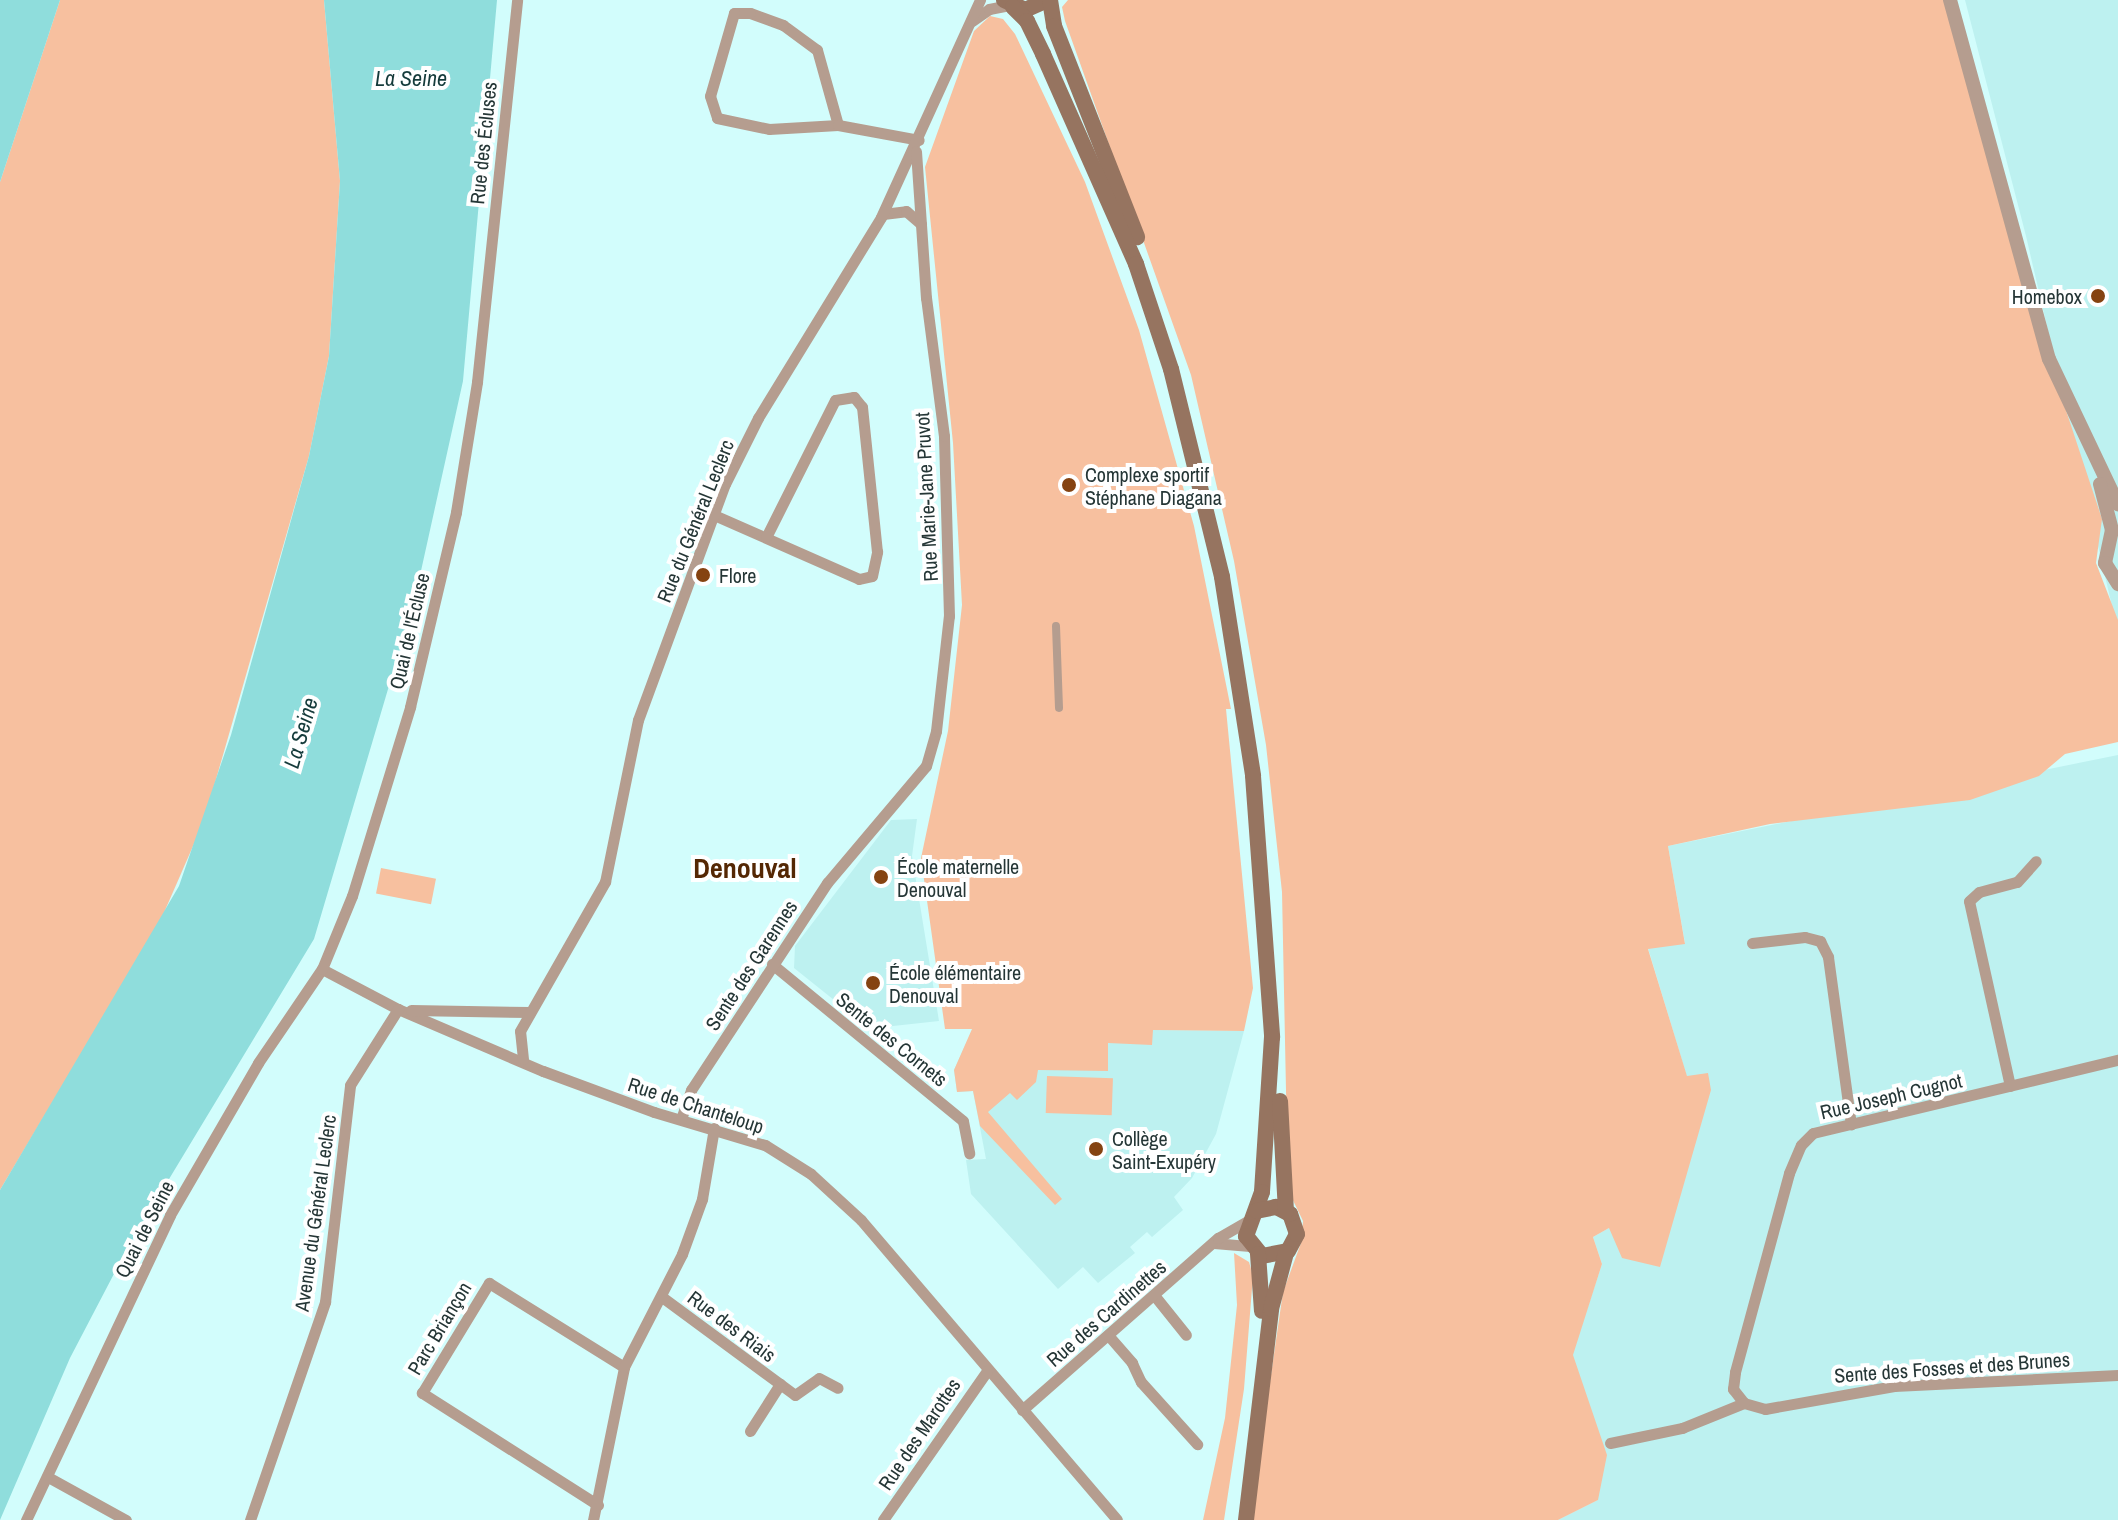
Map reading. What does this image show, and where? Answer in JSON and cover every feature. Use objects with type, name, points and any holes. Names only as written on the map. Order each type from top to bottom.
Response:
[{"type":"main road","points":[[1009,4],[1031,9],[1049,0],[1054,26],[1135,230],[1177,361],[1236,614],[1270,855],[1278,976],[1280,1180],[1286,1211],[1297,1229],[1286,1253],[1271,1309],[1246,1520]]},
{"type":"main road","points":[[1009,4],[1027,21],[1136,264],[1174,381],[1222,577],[1253,776],[1268,948],[1272,1078],[1252,1216],[1254,1250],[1263,1290],[1237,1520]]},
{"type":"main road","points":[[1252,1216],[1271,1206],[1286,1211]]},
{"type":"main road","points":[[1254,1250],[1272,1258],[1286,1253]]},
{"type":"street","name":"Rue des Écluses","points":[[487,291],[517,0]]},
{"type":"street","name":"Rue du Général Leclerc","points":[[518,1045],[530,1012],[605,882],[638,720],[714,515],[758,418],[883,214],[980,0]]},
{"type":"street","points":[[1950,0],[2049,359],[2092,457],[2118,504]]},
{"type":"street","points":[[971,21],[989,9],[1009,4]]},
{"type":"street","points":[[838,125],[817,50],[783,25],[750,13],[734,13],[710,96],[711,113],[725,123],[769,129],[838,125],[918,142]]},
{"type":"street","name":"Rue Marie-Jane Pruvot","points":[[918,142],[921,224],[944,436],[949,603],[943,692],[926,766]]},
{"type":"street","points":[[883,214],[906,211],[921,224]]},
{"type":"street","name":"Quai de l'Écluse","points":[[322,969],[352,896],[410,707],[456,512],[487,291]]},
{"type":"street","points":[[714,515],[859,579],[875,573],[862,407],[857,399],[835,400],[766,537]]},
{"type":"street","points":[[2092,457],[2114,539],[2105,563],[2116,580]]},
{"type":"street","points":[[1056,626],[1059,708]]},
{"type":"street","name":"Sente des Garennes","points":[[681,1119],[691,1090],[827,883],[926,766]]},
{"type":"street","points":[[2010,1086],[1969,901],[1979,892],[2017,882],[2036,861]]},
{"type":"street","points":[[1752,943],[1805,937],[1820,941],[1828,957],[1851,1124]]},
{"type":"street","name":"Sente des Cornets","points":[[772,964],[963,1121],[969,1153]]},
{"type":"street","name":"Rue de Chanteloup","points":[[322,969],[403,1010],[569,1081],[765,1145],[836,1194],[1117,1520]]},
{"type":"street","name":"Quai de Seine","points":[[26,1520],[170,1215],[258,1063],[322,969]]},
{"type":"street","points":[[403,1010],[530,1012]]},
{"type":"street","name":"Avenue du Général Leclerc","points":[[250,1520],[325,1302],[350,1085],[403,1010]]},
{"type":"street","points":[[499,1051],[518,1045],[523,1059]]},
{"type":"street","name":"Rue Joseph Cugnot","points":[[1744,1403],[1733,1389],[1735,1372],[1795,1158],[1813,1133],[2118,1060]]},
{"type":"street","points":[[593,1520],[624,1367],[662,1297],[702,1199],[714,1128]]},
{"type":"street","name":"Rue des Cardinettes","points":[[1022,1410],[1213,1243],[1252,1216]]},
{"type":"street","points":[[1213,1243],[1254,1250]]},
{"type":"street","name":"Parc Briançon","points":[[598,1505],[422,1393],[489,1283],[624,1367]]},
{"type":"street","points":[[1154,1295],[1186,1335]]},
{"type":"street","name":"Rue des Riais","points":[[662,1297],[795,1395],[819,1378],[838,1388]]},
{"type":"street","points":[[1108,1335],[1132,1363],[1141,1382],[1197,1444]]},
{"type":"street","name":"Rue des Marottes","points":[[883,1520],[987,1371]]},
{"type":"street","name":"Sente des Fosses et des Brunes","points":[[1744,1403],[1765,1409],[1894,1386],[2118,1375]]},
{"type":"street","name":"Rue des Riais","points":[[750,1431],[780,1384]]},
{"type":"street","points":[[1610,1443],[1696,1424],[1744,1403]]},
{"type":"street","points":[[48,1477],[126,1520]]},
{"type":"shaded area","points":[[60,0],[324,0],[340,181],[329,356],[309,456],[204,821],[159,924],[0,1190],[0,182]]},
{"type":"shaded area","points":[[1068,0],[1950,0],[2049,359],[2102,519],[2096,563],[2118,620],[2118,742],[2065,754],[2039,776],[1970,800],[1770,824],[1668,846],[1685,944],[1648,949],[1687,1076],[1708,1073],[1711,1090],[1660,1267],[1622,1258],[1609,1228],[1593,1237],[1602,1264],[1573,1355],[1607,1455],[1598,1500],[1558,1520],[1250,1520],[1283,1292],[1301,1243],[1303,1221],[1288,1190],[1282,892],[1266,745],[1234,561],[1191,375],[1065,21],[1062,7]]},
{"type":"shaded area","points":[[1965,0],[2118,0],[2118,632],[2026,236]]},
{"type":"shaded area","name":"Complexe sportif Stéphane Diagana","points":[[990,16],[1003,19],[1015,34],[1085,182],[1139,330],[1194,526],[1231,709],[1226,709],[1253,988],[1244,1031],[1153,1030],[1152,1045],[1108,1043],[1108,1071],[1038,1070],[1036,1082],[1017,1100],[1010,1093],[988,1112],[1062,1199],[1055,1205],[980,1126],[973,1091],[957,1092],[954,1070],[972,1029],[945,1029],[921,858],[948,731],[962,605],[953,443],[925,167],[974,31]]},
{"type":"shaded area","points":[[2118,755],[2118,1520],[1558,1520],[1598,1500],[1572,1355],[1602,1264],[1593,1237],[1609,1228],[1687,1077],[1648,948],[1685,943],[1668,846]]},
{"type":"shaded area","points":[[917,819],[912,856],[939,1021],[884,1027],[877,1035],[866,1026],[868,1022],[859,1020],[794,968],[795,946],[891,820]]},
{"type":"shaded area","points":[[381,868],[436,879],[431,904],[376,894]]},
{"type":"shaded area","name":"Collège Saint-Exupéry","points":[[973,1028],[1244,1031],[1216,1134],[1192,1178],[1174,1197],[1183,1210],[1152,1237],[1147,1232],[1130,1247],[1135,1253],[1098,1283],[1083,1267],[1058,1289],[971,1194],[966,1160],[986,1159],[973,1091],[957,1092],[954,1070]]},
{"type":"shaded area","points":[[1047,1076],[1113,1078],[1112,1115],[1046,1113]]},
{"type":"shaded area","points":[[1234,1253],[1249,1262],[1253,1276],[1244,1389],[1224,1520],[1203,1520],[1225,1418],[1237,1305]]},
{"type":"water","points":[[0,0],[60,0],[0,182]]},
{"type":"water","name":"La Seine","points":[[324,0],[497,0],[463,381],[415,598],[314,939],[128,1247],[70,1358],[0,1520],[0,1190],[179,886],[231,735],[309,456],[329,356],[340,181]]},
{"type":"place","name":"Homebox","points":[[2098,296]]},
{"type":"place","name":"Complexe sportif Stéphane Diagana","points":[[1069,485]]},
{"type":"place","name":"Flore","points":[[703,575]]},
{"type":"place","name":"École maternelle Denouval","points":[[881,877]]},
{"type":"place","name":"École élémentaire Denouval","points":[[873,983]]},
{"type":"place","name":"Collège Saint-Exupéry","points":[[1096,1149]]},
{"type":"district","name":"Denouval","points":[[745,868]]}]
